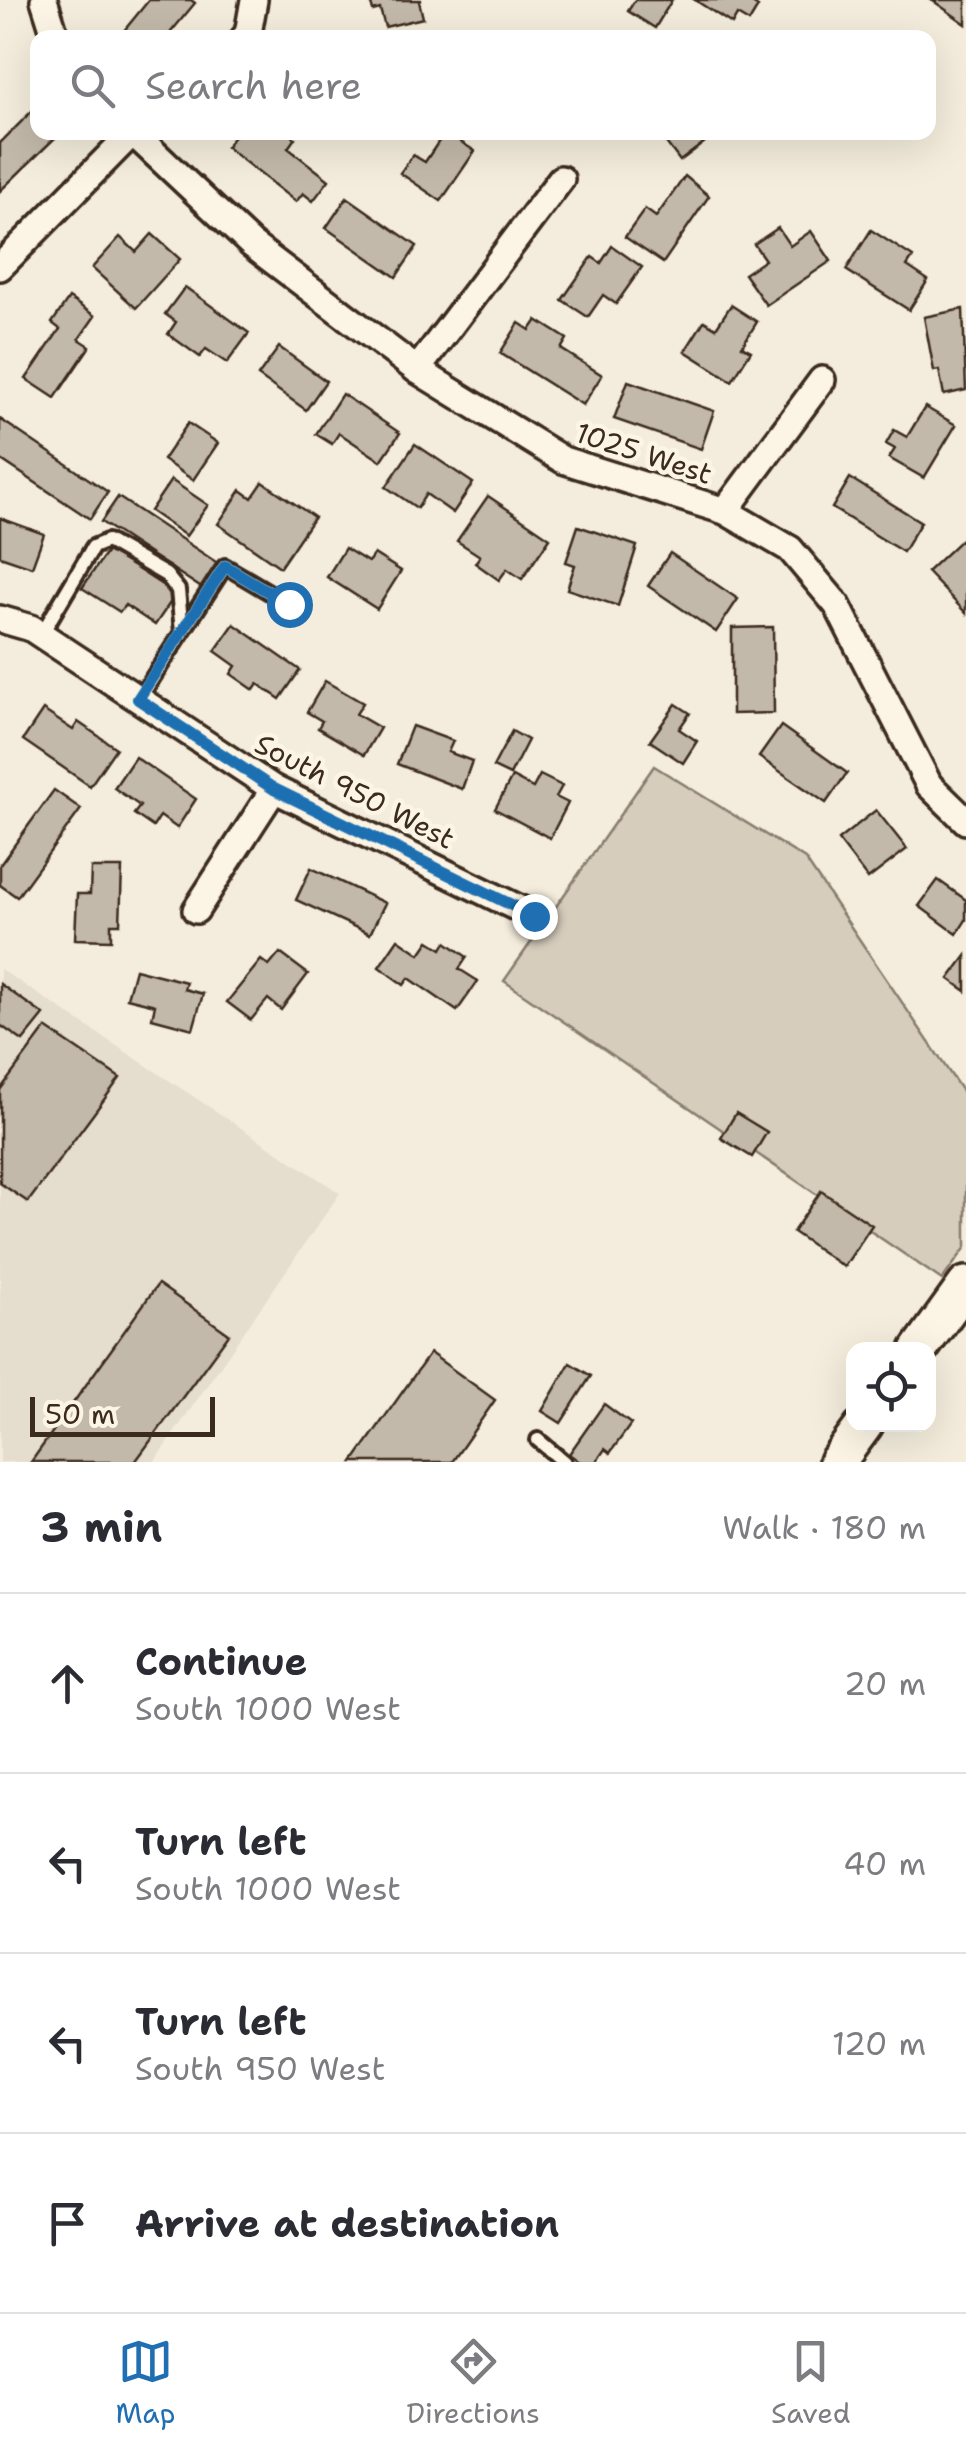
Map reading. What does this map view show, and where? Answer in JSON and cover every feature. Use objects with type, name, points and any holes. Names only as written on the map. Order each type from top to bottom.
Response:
[{"type":"street","points":[[44,0],[53,30]]},
{"type":"street","points":[[249,30],[254,0]]},
{"type":"street","points":[[0,267],[126,140]]},
{"type":"street","name":"1025 West","points":[[140,140],[250,244],[416,370],[563,460],[725,511],[790,549],[837,605],[929,785],[966,820]]},
{"type":"street","points":[[416,370],[560,179]]},
{"type":"street","points":[[725,511],[822,380]]},
{"type":"street","name":"South 950 West","points":[[0,619],[40,634],[274,789],[534,916]]},
{"type":"street","points":[[196,910],[274,789]]},
{"type":"street","points":[[925,1342],[966,1285]]},
{"type":"street","points":[[837,1462],[858,1432]]},
{"type":"lane","points":[[40,634],[93,547],[108,540],[166,575],[178,590],[182,632]]},
{"type":"lane","points":[[138,699],[225,566],[289,604]]},
{"type":"lane","points":[[538,1440],[564,1462]]},
{"type":"shaded area","points":[[654,766],[805,859],[966,1097],[966,1247],[942,1280],[504,981]]},
{"type":"shaded area","points":[[0,969],[340,1193],[154,1462],[0,1462]]},
{"type":"building","points":[[149,0],[195,3],[173,30],[125,30]]},
{"type":"building","points":[[370,0],[422,0],[419,1],[423,18],[385,27],[380,9],[373,11]]},
{"type":"building","points":[[635,0],[672,0],[655,28],[628,11]]},
{"type":"building","points":[[695,0],[748,0],[758,7],[749,22],[737,15],[732,24]]},
{"type":"building","points":[[932,0],[966,0],[966,24]]},
{"type":"building","points":[[30,113],[30,140],[53,140],[0,191],[0,143]]},
{"type":"building","points":[[231,140],[294,140],[288,148],[329,180],[313,201],[303,193],[296,202],[226,147]]},
{"type":"building","points":[[440,140],[458,140],[475,151],[441,201],[400,173],[413,155],[425,162]]},
{"type":"building","points":[[664,140],[703,140],[705,142],[680,161]]},
{"type":"building","points":[[685,176],[709,196],[663,263],[625,237],[645,209],[656,217]]},
{"type":"building","points":[[347,197],[417,246],[396,277],[326,228]]},
{"type":"building","points":[[778,228],[790,246],[811,231],[831,261],[766,305],[744,274],[765,260],[754,244]]},
{"type":"building","points":[[871,230],[913,257],[907,266],[928,280],[909,310],[846,270]]},
{"type":"building","points":[[152,234],[180,259],[136,308],[92,268],[120,237],[136,252]]},
{"type":"building","points":[[612,246],[642,267],[616,304],[603,295],[588,317],[562,300],[592,257],[601,263]]},
{"type":"building","points":[[185,287],[249,333],[227,363],[206,349],[200,357],[168,334],[176,322],[165,314]]},
{"type":"building","points":[[69,298],[95,316],[79,339],[90,346],[55,398],[26,379],[60,329],[52,323]]},
{"type":"building","points":[[731,305],[757,322],[742,346],[751,351],[732,381],[685,351],[704,321],[716,328]]},
{"type":"building","points":[[963,309],[966,390],[944,395],[939,370],[934,371],[924,317]]},
{"type":"building","points":[[537,320],[567,339],[561,349],[602,375],[583,405],[500,353],[519,323],[530,330]]},
{"type":"building","points":[[279,347],[326,381],[306,410],[258,376]]},
{"type":"building","points":[[628,381],[714,411],[701,449],[614,419]]},
{"type":"building","points":[[342,394],[400,433],[381,461],[339,433],[332,444],[316,434]]},
{"type":"building","points":[[925,407],[956,425],[924,478],[889,458],[895,449],[886,444],[894,430],[907,437]]},
{"type":"building","points":[[0,419],[108,492],[90,519],[0,459]]},
{"type":"building","points":[[188,423],[218,443],[193,480],[163,460]]},
{"type":"building","points":[[415,444],[473,483],[453,513],[426,494],[417,508],[386,487]]},
{"type":"building","points":[[850,478],[921,522],[903,552],[832,508]]},
{"type":"building","points":[[171,480],[208,505],[186,536],[150,511]]},
{"type":"building","points":[[263,482],[314,517],[280,567],[218,524],[241,490],[252,498]]},
{"type":"building","points":[[488,496],[550,538],[522,579],[507,569],[499,580],[475,563],[480,556],[457,541]]},
{"type":"building","points":[[118,497],[219,564],[203,589],[101,522]]},
{"type":"building","points":[[0,518],[44,534],[32,567],[0,556]]},
{"type":"building","points":[[578,526],[637,546],[618,606],[567,589],[575,565],[566,562]]},
{"type":"building","points":[[962,539],[966,543],[966,613],[927,572]]},
{"type":"building","points":[[345,548],[368,562],[374,554],[401,571],[377,609],[327,577]]},
{"type":"building","points":[[108,550],[176,594],[155,625],[125,605],[120,612],[82,588]]},
{"type":"building","points":[[670,553],[738,599],[716,632],[648,586]]},
{"type":"building","points":[[234,624],[300,670],[280,699],[258,684],[254,690],[231,674],[236,666],[215,651]]},
{"type":"building","points":[[773,627],[774,713],[732,714],[732,628]]},
{"type":"building","points":[[325,681],[363,703],[356,714],[380,728],[364,755],[318,728],[322,721],[307,712]]},
{"type":"building","points":[[676,704],[690,713],[679,729],[697,741],[683,763],[650,741]]},
{"type":"building","points":[[43,710],[73,730],[78,722],[116,748],[90,786],[23,740]]},
{"type":"building","points":[[412,726],[453,741],[448,752],[472,761],[462,789],[397,764]]},
{"type":"building","points":[[781,726],[847,773],[826,803],[759,757]]},
{"type":"building","points":[[512,731],[528,740],[510,775],[493,767]]},
{"type":"building","points":[[135,757],[196,799],[177,828],[160,816],[153,827],[134,814],[140,806],[114,788]]},
{"type":"building","points":[[540,775],[562,786],[556,797],[568,803],[550,838],[495,809],[512,777],[533,788]]},
{"type":"building","points":[[54,790],[81,809],[17,897],[0,885],[0,865]]},
{"type":"building","points":[[876,810],[907,849],[868,879],[838,840]]},
{"type":"building","points":[[91,868],[122,868],[120,924],[111,924],[111,940],[75,939],[77,894],[90,894]]},
{"type":"building","points":[[311,868],[385,903],[370,934],[296,900]]},
{"type":"building","points":[[938,880],[966,900],[966,920],[957,934],[919,906]]},
{"type":"building","points":[[398,939],[420,954],[429,941],[442,949],[446,942],[467,957],[459,969],[478,981],[457,1011],[409,978],[404,985],[379,967]]},
{"type":"building","points":[[280,953],[308,974],[281,1010],[268,999],[251,1020],[227,1002],[261,960],[269,966]]},
{"type":"building","points":[[966,956],[966,991],[949,979]]},
{"type":"building","points":[[135,969],[186,982],[184,989],[203,994],[193,1029],[152,1018],[155,1005],[127,998]]},
{"type":"building","points":[[0,984],[44,1015],[23,1041],[0,1025]]},
{"type":"building","points":[[46,1028],[120,1078],[28,1202],[0,1183],[0,1090]]},
{"type":"building","points":[[736,1113],[767,1132],[752,1157],[721,1138]]},
{"type":"building","points":[[821,1191],[872,1225],[844,1267],[793,1232]]},
{"type":"building","points":[[158,1284],[229,1334],[135,1462],[31,1462]]},
{"type":"building","points":[[430,1353],[495,1400],[452,1462],[353,1462]]},
{"type":"building","points":[[570,1363],[591,1376],[561,1423],[542,1411]]},
{"type":"building","points":[[604,1404],[631,1424],[610,1453],[605,1449],[596,1462],[580,1462],[569,1454]]},
{"type":"route","points":[[289,604],[225,566],[138,699],[274,789],[534,916]]}]
